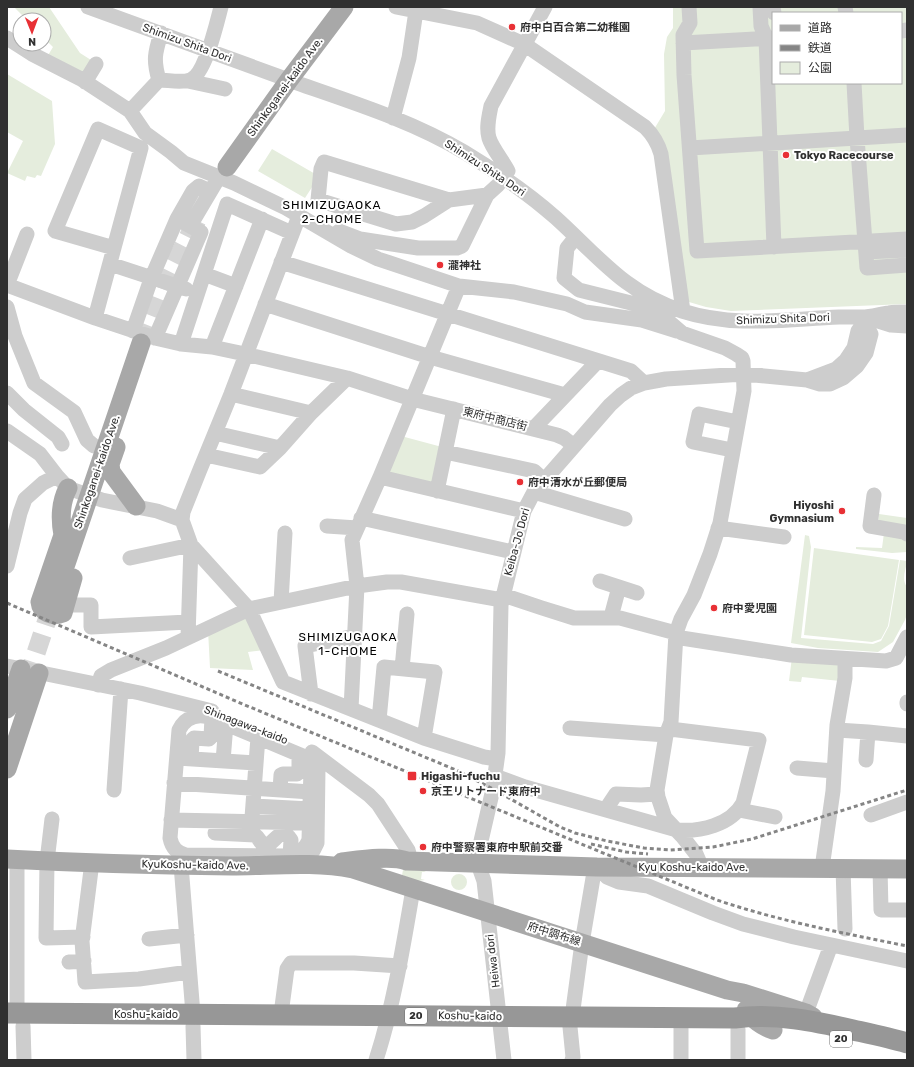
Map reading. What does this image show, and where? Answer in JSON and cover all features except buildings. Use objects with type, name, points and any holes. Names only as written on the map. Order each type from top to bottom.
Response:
[{"type":"highway","name":"Koshu-kaido","points":[[14,1020],[500,1023],[571,1022],[738,1011],[825,1023],[907,1043]]},
{"type":"highway","name":"Koshu-kaido","points":[[571,1022],[681,1028],[738,1011],[773,1030],[823,1036],[864,1044],[907,1055]]},
{"type":"highway","name":"Koshu-kaido","points":[[193,1020],[281,1014],[388,1022]]},
{"type":"main road","name":"Shinkoganei-kaido Ave.","points":[[223,172],[344,7]]},
{"type":"main road","name":"Shinkoganei-kaido Ave.","points":[[88,500],[143,337]]},
{"type":"main road","points":[[95,477],[92,457],[94,446],[143,337]]},
{"type":"main road","points":[[136,506],[111,472],[110,464],[143,337]]},
{"type":"main road","points":[[62,482],[64,496],[62,508],[63,535],[40,602],[40,606],[44,612],[53,615],[63,613],[59,603],[88,533],[88,500]]},
{"type":"main road","points":[[7,709],[24,672]]},
{"type":"main road","points":[[7,738],[24,672]]},
{"type":"main road","points":[[7,768],[24,672]]},
{"type":"main road","points":[[322,852],[364,860],[401,859],[409,861],[478,864]]},
{"type":"main road","name":"KyuKoshu-kaido Ave.","points":[[12,860],[248,866],[322,852],[353,869],[381,878]]},
{"type":"main road","points":[[381,878],[400,864],[409,861]]},
{"type":"main road","name":"Kyu Koshu-kaido Ave.","points":[[478,864],[597,867],[907,869]]},
{"type":"main road","name":"府中調布線","points":[[381,878],[582,943],[738,1011],[743,993],[806,1013],[825,1023]]},
{"type":"street","name":"Shimizu Shita Dori","points":[[88,7],[394,118],[448,144],[505,178],[556,218],[615,274],[646,296],[683,311],[710,318],[732,321],[767,322],[840,317],[864,320]]},
{"type":"street","points":[[188,81],[197,75],[208,51],[221,7]]},
{"type":"street","points":[[396,7],[416,12],[464,14],[487,27],[524,44],[645,127],[654,137],[661,154],[683,311]]},
{"type":"street","points":[[316,226],[324,226],[360,239],[418,248],[457,248],[462,246],[487,195],[505,178],[508,171],[489,139],[489,116],[491,106],[524,44],[546,7]]},
{"type":"street","points":[[688,7],[690,23],[683,35],[684,75],[697,251],[774,247],[866,251],[907,250]]},
{"type":"street","points":[[760,7],[761,26],[771,34]]},
{"type":"street","points":[[394,118],[409,58],[416,12]]},
{"type":"street","points":[[159,80],[155,66],[156,51],[161,33]]},
{"type":"street","points":[[683,43],[771,34]]},
{"type":"street","points":[[771,34],[770,143],[774,247]]},
{"type":"street","points":[[7,38],[32,54],[85,82],[130,111],[145,133],[184,163],[223,172],[234,183],[299,216],[350,246],[378,259],[459,286],[514,292],[567,304],[585,312],[642,320],[682,332],[736,354],[742,358],[744,391],[717,532],[694,595],[681,619],[675,635],[673,700],[657,794],[665,818],[677,830],[696,854],[702,868]]},
{"type":"street","points":[[85,82],[96,64]]},
{"type":"street","points":[[130,111],[159,80],[188,81],[225,90]]},
{"type":"street","points":[[854,84],[867,268],[907,265]]},
{"type":"street","points":[[95,318],[110,264],[141,148],[98,129],[55,231],[114,248]]},
{"type":"street","points":[[690,148],[907,135]]},
{"type":"street","points":[[449,200],[412,222],[396,224],[318,200],[321,168],[324,162],[449,200],[487,195]]},
{"type":"street","points":[[143,337],[151,278],[184,223],[210,191],[223,172]]},
{"type":"street","points":[[182,344],[227,204],[292,233]]},
{"type":"street","points":[[188,637],[191,545],[182,520],[184,512],[299,216]]},
{"type":"street","points":[[212,347],[262,219]]},
{"type":"street","points":[[143,337],[177,286],[201,232],[184,223]]},
{"type":"street","points":[[7,285],[27,234]]},
{"type":"street","points":[[576,237],[567,248],[564,278],[579,290],[643,306],[661,315],[682,332]]},
{"type":"street","points":[[866,251],[907,239]]},
{"type":"street","points":[[866,251],[907,256]]},
{"type":"street","points":[[281,262],[631,371],[644,383]]},
{"type":"street","points":[[110,264],[198,293]]},
{"type":"street","points":[[204,274],[236,286]]},
{"type":"street","points":[[609,298],[610,280],[615,274]]},
{"type":"street","name":"東府中商店街","points":[[7,285],[143,337],[182,344],[212,347],[347,378],[412,399],[533,428],[564,438],[574,446]]},
{"type":"street","points":[[351,709],[357,586],[352,540],[380,477],[459,286]]},
{"type":"street","points":[[265,304],[430,357],[565,395]]},
{"type":"street","points":[[7,307],[15,336],[34,383],[74,412],[87,440],[94,446]]},
{"type":"street","points":[[864,320],[890,313],[907,312]]},
{"type":"street","points":[[864,320],[891,325],[907,326]]},
{"type":"street","name":"Keiba-Jo Dori","points":[[478,864],[479,846],[495,776],[497,759],[503,598],[524,511],[534,492],[610,405],[631,388],[644,383],[666,379],[744,374],[807,380],[820,384],[830,384],[842,378],[857,366],[866,353],[871,334],[864,320]]},
{"type":"street","points":[[533,428],[598,361]]},
{"type":"street","points":[[206,455],[260,467],[347,378]]},
{"type":"street","points":[[7,393],[24,410],[58,437],[62,444]]},
{"type":"street","points":[[230,394],[311,414]]},
{"type":"street","points":[[437,491],[454,409]]},
{"type":"street","points":[[732,450],[693,442],[699,414],[738,422]]},
{"type":"street","points":[[7,431],[40,454],[62,482],[88,500],[102,500],[136,506],[157,511],[182,520]]},
{"type":"street","points":[[215,433],[280,448]]},
{"type":"street","points":[[445,452],[534,471],[544,480]]},
{"type":"street","points":[[380,477],[524,511]]},
{"type":"street","points":[[7,566],[25,499],[43,483],[62,482]]},
{"type":"street","points":[[534,492],[625,519]]},
{"type":"street","points":[[874,495],[870,526],[904,532],[907,534]]},
{"type":"street","points":[[327,526],[359,523],[513,552]]},
{"type":"street","points":[[717,532],[784,537]]},
{"type":"street","points":[[717,532],[763,542]]},
{"type":"street","points":[[280,602],[285,533]]},
{"type":"street","points":[[130,558],[191,545]]},
{"type":"street","points":[[191,545],[249,609],[283,682],[424,738],[484,757],[497,759]]},
{"type":"street","points":[[600,580],[636,593]]},
{"type":"street","points":[[98,685],[101,676],[111,670],[166,648],[249,609],[357,586],[387,582],[400,582],[503,598],[574,618],[620,618],[675,635],[791,655],[886,661],[896,658],[907,638]]},
{"type":"street","points":[[611,617],[619,587]]},
{"type":"street","points":[[59,603],[91,605],[91,627],[188,622]]},
{"type":"street","points":[[402,669],[407,614]]},
{"type":"street","points":[[311,694],[305,646],[355,636]]},
{"type":"street","points":[[822,868],[831,807],[837,730],[845,678],[845,659]]},
{"type":"street","points":[[379,720],[384,668],[435,672],[424,738]]},
{"type":"street","name":"Shinagawa-kaido","points":[[24,672],[121,689],[210,710],[312,752],[369,795],[378,804],[408,850],[409,861]]},
{"type":"street","points":[[114,790],[121,689]]},
{"type":"street","points":[[184,758],[179,730],[182,723],[189,718],[202,715],[302,756],[318,768],[322,777]]},
{"type":"street","points":[[212,718],[209,739],[194,738],[192,740],[174,783],[170,838],[171,845],[180,854],[186,856],[290,856],[308,854],[313,851],[322,852],[322,777],[325,762]]},
{"type":"street","points":[[223,761],[226,724]]},
{"type":"street","points":[[495,776],[526,787],[677,830],[688,831],[710,827],[730,817],[739,810],[745,795],[759,740],[668,732],[570,728]]},
{"type":"street","points":[[837,730],[907,736]]},
{"type":"street","points":[[866,760],[868,732]]},
{"type":"street","points":[[250,856],[258,737]]},
{"type":"street","points":[[280,790],[281,775],[297,774],[299,772],[302,756]]},
{"type":"street","points":[[290,856],[300,852],[307,844],[312,769],[308,761],[302,756]]},
{"type":"street","points":[[184,758],[256,763]]},
{"type":"street","points":[[797,768],[834,772]]},
{"type":"street","points":[[174,783],[310,807]]},
{"type":"street","points":[[254,798],[280,790],[310,807]]},
{"type":"street","points":[[606,809],[616,794],[657,794]]},
{"type":"street","points":[[254,798],[272,811],[291,812],[310,807]]},
{"type":"street","points":[[871,815],[907,802]]},
{"type":"street","points":[[171,820],[216,827],[251,828],[310,807]]},
{"type":"street","points":[[739,810],[775,817]]},
{"type":"street","points":[[52,819],[47,861],[46,938],[83,937]]},
{"type":"street","points":[[214,856],[216,827]]},
{"type":"street","points":[[251,828],[261,843],[265,844],[272,842],[278,834],[286,834],[291,840],[290,856]]},
{"type":"street","points":[[12,860],[14,1020],[24,1060]]},
{"type":"street","points":[[92,862],[83,937],[85,982],[139,980],[189,972]]},
{"type":"street","name":"Heiwa dori","points":[[478,864],[484,881],[504,1060]]},
{"type":"street","points":[[181,865],[193,1020],[194,1060]]},
{"type":"street","points":[[572,1060],[571,1022],[582,943],[593,878],[597,867],[607,877],[619,882],[648,886],[744,924],[794,937],[907,961]]},
{"type":"street","points":[[843,868],[845,929]]},
{"type":"street","points":[[880,868],[881,910],[907,910]]},
{"type":"street","points":[[376,1060],[388,1022],[400,966],[413,889]]},
{"type":"street","points":[[149,939],[187,935]]},
{"type":"street","points":[[806,1013],[831,945]]},
{"type":"street","points":[[69,962],[84,961]]},
{"type":"street","points":[[281,1014],[287,969],[291,963],[354,963],[400,966]]},
{"type":"street","points":[[738,1011],[738,1060]]},
{"type":"street","points":[[681,1028],[682,1060]]},
{"type":"green space","points":[[14,7],[49,7],[80,53],[91,60],[81,79],[47,57],[50,52],[52,52],[53,47],[52,12],[19,12]]},
{"type":"green space","name":"Tokyo Racecourse","points":[[673,7],[907,7],[907,304],[731,311],[706,307],[689,302],[653,131],[665,111],[664,54],[667,37],[673,28]]},
{"type":"green space","points":[[7,74],[52,101],[55,144],[41,176],[37,175],[35,178],[27,176],[25,181],[7,173],[23,141],[7,132]]},
{"type":"green space","points":[[272,149],[317,175],[316,181],[305,198],[258,171]]},
{"type":"green space","points":[[401,436],[442,447],[433,487],[387,476]]},
{"type":"green space","points":[[879,514],[907,518],[907,528],[878,523]]},
{"type":"green space","points":[[884,533],[907,537],[907,552],[892,553],[856,549],[856,547],[882,548]]},
{"type":"green space","points":[[805,535],[809,536],[811,547],[801,638],[873,644],[881,641],[889,626],[900,560],[907,561],[904,581],[907,587],[907,614],[893,642],[878,652],[818,648],[791,643]]},
{"type":"green space","points":[[814,548],[899,560],[888,626],[881,639],[872,642],[804,635]]},
{"type":"green space","points":[[245,614],[265,650],[248,652],[253,670],[210,668],[208,630]]},
{"type":"green space","points":[[792,657],[838,663],[840,681],[802,677],[801,682],[789,681]]},
{"type":"green space","points":[[418,868],[426,872],[422,872],[421,879],[425,880],[417,881],[402,875],[403,870]]},
{"type":"green space","points":[[456,874],[462,874],[467,879],[465,888],[462,890],[456,890],[451,885],[451,879]]},
{"type":"tunnel","points":[[141,343],[164,285],[201,212]]},
{"type":"tunnel","points":[[27,680],[53,602]]},
{"type":"railway","points":[[7,603],[245,705],[717,900],[787,920],[907,946]]},
{"type":"railway","points":[[218,671],[456,770],[560,827],[575,833],[644,848],[670,850],[713,847],[752,839],[907,790]]},
{"type":"railway","points":[[591,844],[626,852],[648,854]]},
{"type":"place","name":"府中白百合第二幼稚園","points":[[512,27]]},
{"type":"place","name":"Tokyo Racecourse","points":[[786,155]]},
{"type":"place","name":"瀧神社","points":[[440,265]]},
{"type":"place","name":"府中清水が丘郵便局","points":[[520,482]]},
{"type":"place","name":"Hiyoshi Gymnasium","points":[[842,511]]},
{"type":"place","name":"府中愛児園","points":[[714,608]]},
{"type":"place","name":"Higashi-fuchu","points":[[412,776]]},
{"type":"place","name":"京王リトナード東府中","points":[[423,791]]},
{"type":"place","name":"府中警察署東府中駅前交番","points":[[423,847]]},
{"type":"district","name":"SHIMIZUGAOKA 2-CHOME","points":[[332,212]]},
{"type":"district","name":"SHIMIZUGAOKA 1-CHOME","points":[[348,644]]}]
